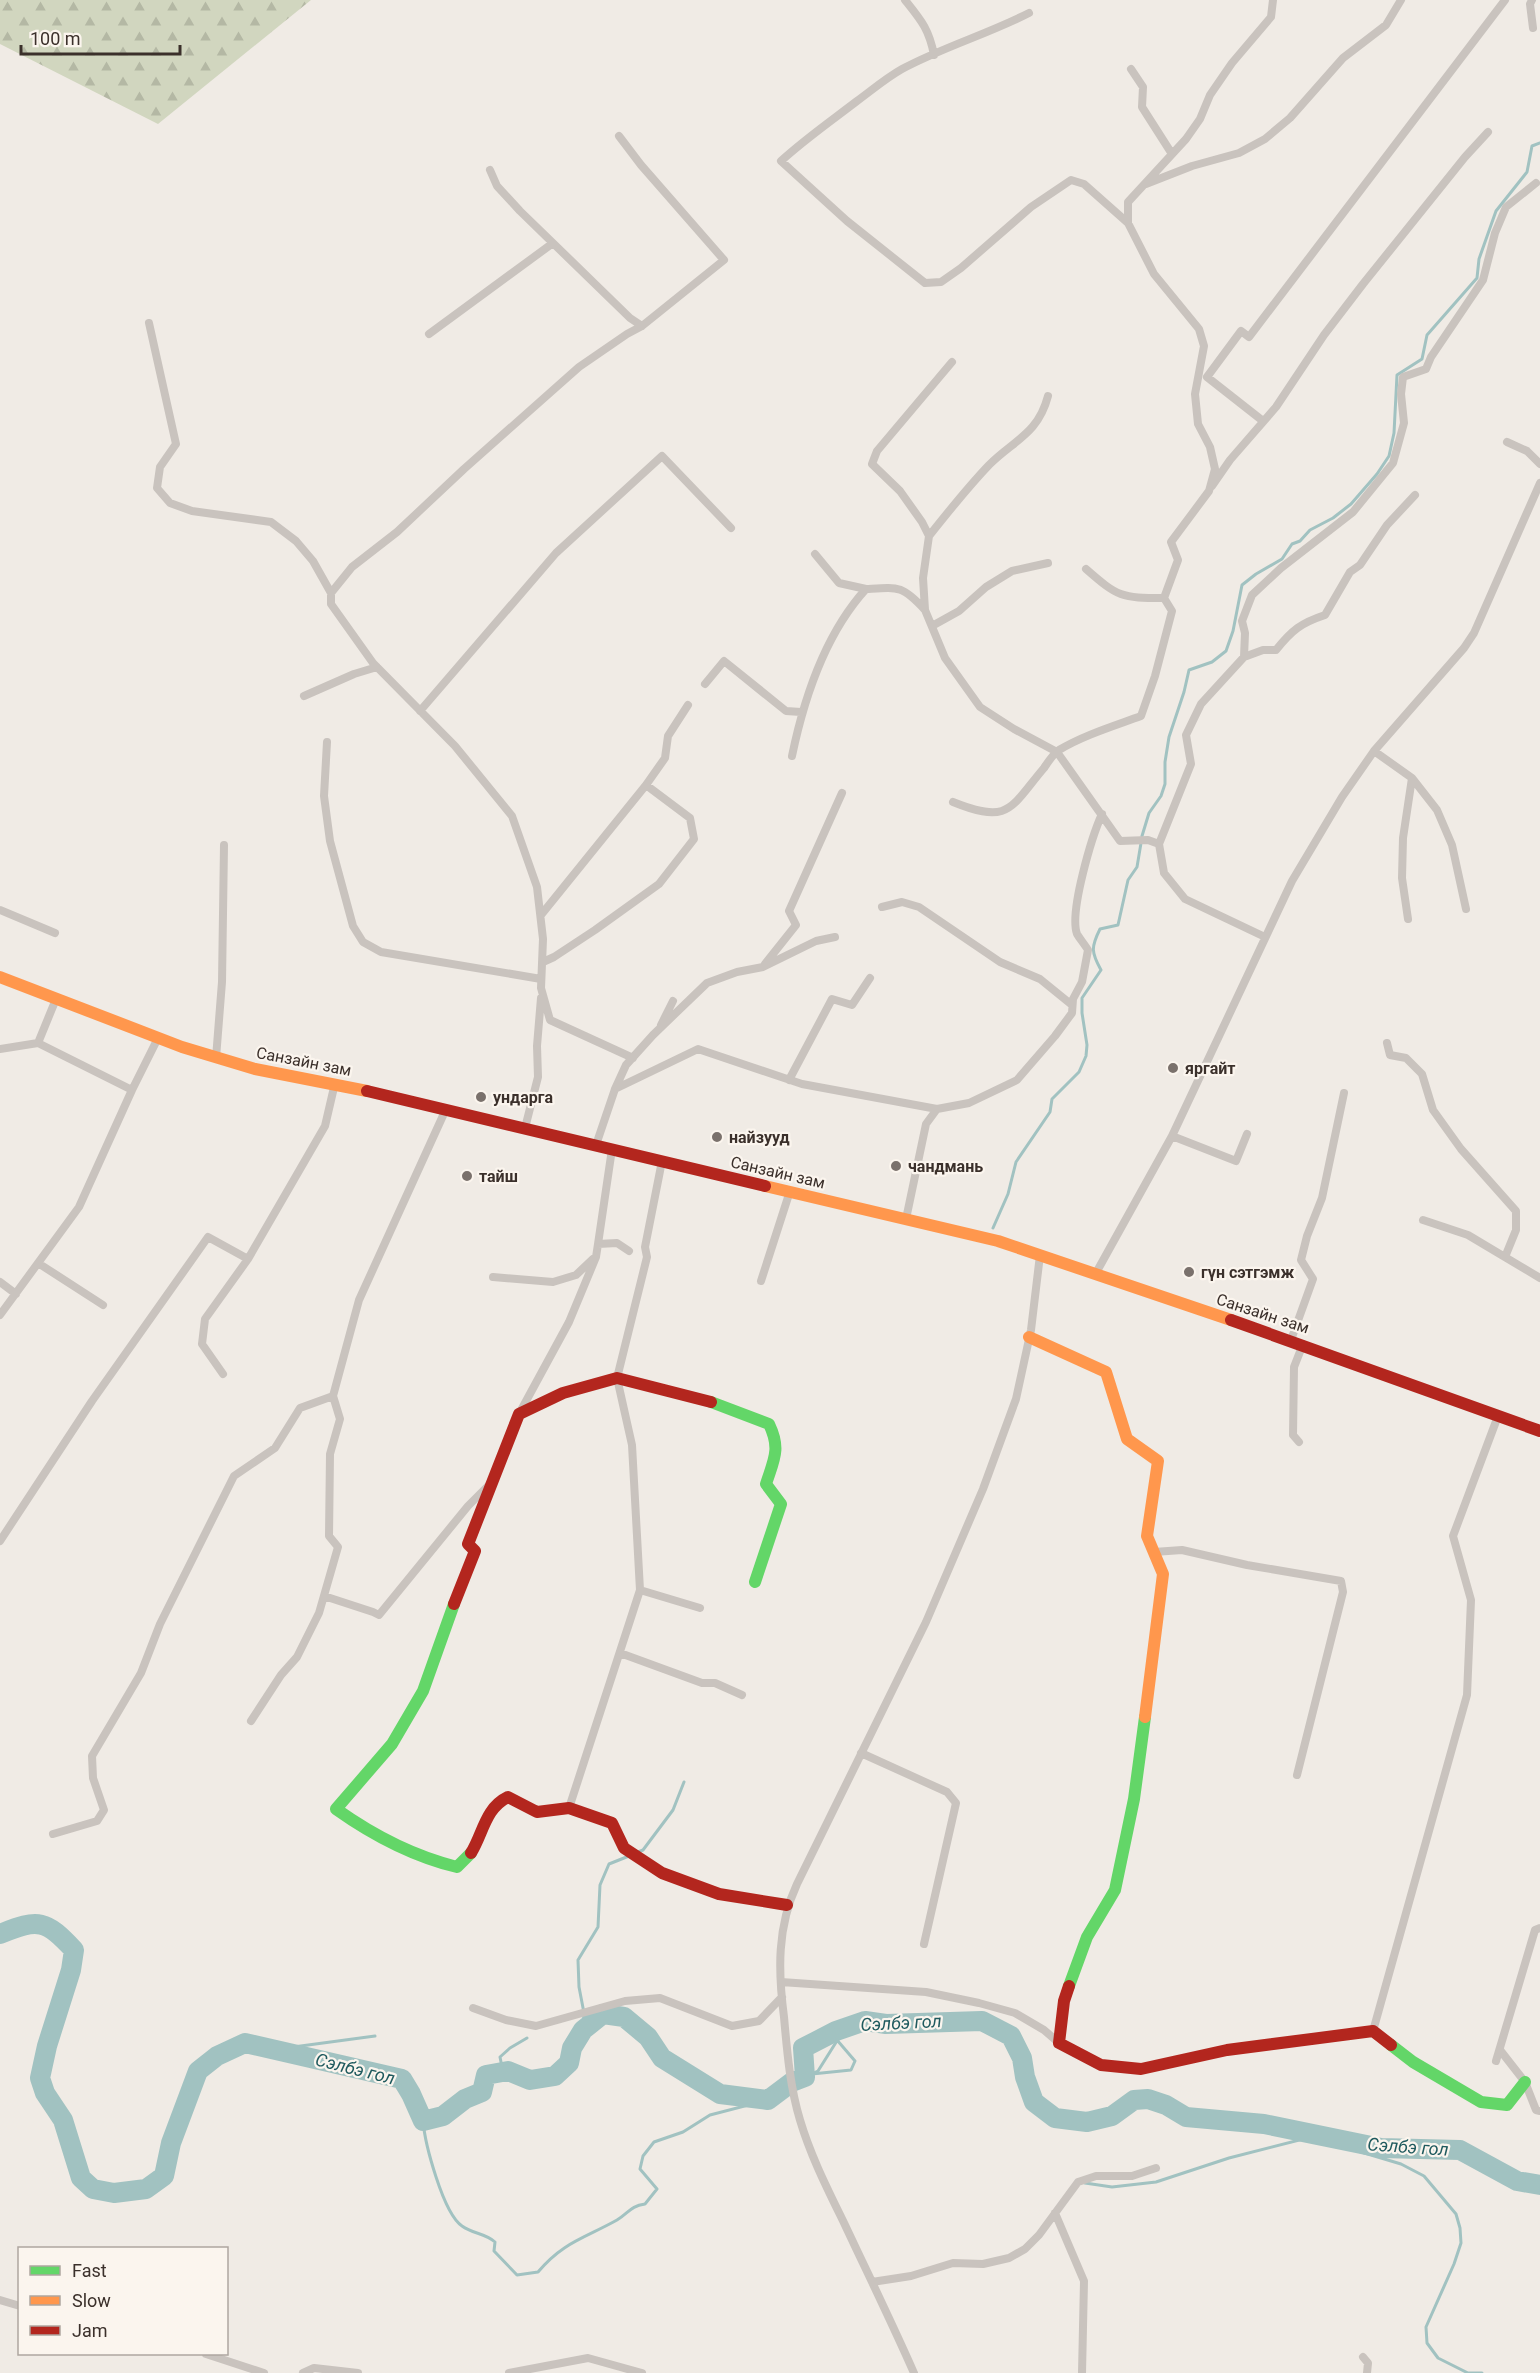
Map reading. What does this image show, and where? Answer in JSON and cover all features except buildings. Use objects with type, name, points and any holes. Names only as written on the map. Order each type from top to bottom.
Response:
[{"type":"street","points":[[905,0],[920,18],[930,36],[934,55]]},
{"type":"street","points":[[1128,223],[1128,202],[1200,119],[1210,95],[1232,63],[1271,17],[1273,0]]},
{"type":"street","points":[[1143,185],[1192,166],[1239,153],[1265,139],[1290,118],[1343,58],[1386,25],[1401,0]]},
{"type":"street","points":[[1263,421],[1208,376],[1241,331],[1249,337],[1505,0]]},
{"type":"street","points":[[1532,0],[1530,4],[1533,28]]},
{"type":"street","points":[[1029,13],[999,29],[967,39],[903,68],[798,145],[781,161],[847,221],[925,283],[941,282],[961,268],[1031,207],[1071,180],[1084,184],[1128,223],[1154,274],[1199,329],[1204,346],[1195,394],[1198,424],[1210,447],[1215,469],[1209,491]]},
{"type":"street","points":[[1131,69],[1143,87],[1142,107],[1172,154]]},
{"type":"street","points":[[1164,598],[1178,561],[1171,543],[1230,460],[1295,382],[1324,335],[1363,284],[1465,157],[1488,132]]},
{"type":"street","points":[[331,593],[352,567],[397,532],[579,367],[642,326],[724,260],[641,165],[619,135]]},
{"type":"street","points":[[490,170],[497,186],[630,318],[642,326]]},
{"type":"street","points":[[1244,657],[1245,633],[1242,621],[1252,595],[1281,568],[1353,512],[1393,463],[1404,423],[1401,394],[1403,378],[1426,369],[1431,357],[1482,280],[1495,232],[1506,207],[1536,183]]},
{"type":"street","points":[[429,334],[553,243]]},
{"type":"street","points":[[149,323],[176,444],[160,467],[157,488],[170,503],[192,511],[271,522],[296,541],[314,561],[331,593],[331,604],[377,667],[455,746],[512,816],[537,887],[543,962],[537,1046],[538,1077],[525,1128]]},
{"type":"street","points":[[952,362],[877,451],[872,464],[900,491],[922,522],[928,536],[922,578],[926,610],[945,658],[980,707],[1014,729],[1057,752],[1120,841],[1148,840],[1159,844]]},
{"type":"street","points":[[928,536],[991,463],[1023,438],[1044,413],[1048,396]]},
{"type":"street","points":[[1507,442],[1527,451],[1540,464]]},
{"type":"street","points":[[420,711],[556,553],[662,456],[731,528]]},
{"type":"street","points":[[1096,1273],[1172,1136],[1292,881],[1342,797],[1374,751],[1464,648],[1473,633],[1540,483]]},
{"type":"street","points":[[1266,937],[1185,899],[1164,873],[1159,844],[1191,764],[1185,735],[1201,704],[1244,657],[1263,650],[1276,650],[1305,621],[1325,615],[1350,572],[1360,565],[1387,525],[1415,495]]},
{"type":"street","points":[[815,554],[839,583],[866,589],[895,587],[913,597],[926,610]]},
{"type":"street","points":[[932,626],[958,611],[986,587],[1012,571],[1048,562]]},
{"type":"street","points":[[1086,570],[1113,593],[1134,598],[1164,598]]},
{"type":"street","points":[[792,756],[801,712],[825,653],[853,603],[866,589]]},
{"type":"street","points":[[953,802],[977,812],[995,813],[1011,808],[1057,752],[1088,736],[1141,716],[1155,676],[1172,611],[1164,598]]},
{"type":"street","points":[[705,684],[724,661],[786,711],[801,712]]},
{"type":"street","points":[[304,696],[354,674],[377,667]]},
{"type":"street","points":[[541,915],[646,785],[665,758],[668,736],[688,705]]},
{"type":"street","points":[[327,742],[324,796],[330,841],[353,926],[363,942],[381,952],[542,979]]},
{"type":"street","points":[[1374,751],[1412,778],[1437,810],[1452,845],[1466,909]]},
{"type":"street","points":[[1408,919],[1402,878],[1403,837],[1412,778]]},
{"type":"street","points":[[543,962],[595,930],[659,884],[694,839],[690,818],[646,785]]},
{"type":"street","points":[[763,967],[796,925],[789,911],[842,793]]},
{"type":"street","points":[[615,1089],[698,1049],[789,1080],[937,1109],[969,1103],[1017,1080],[1072,1013],[1072,999],[1082,982],[1088,950],[1077,933],[1078,903],[1093,834],[1102,814]]},
{"type":"street","points":[[216,1058],[222,982],[224,845]]},
{"type":"street","points":[[882,907],[902,902],[919,907],[1000,962],[1040,980],[1072,1005]]},
{"type":"street","points":[[0,910],[55,933]]},
{"type":"street","points":[[596,1145],[615,1089],[627,1065],[653,1035],[707,983],[737,972],[763,967],[816,941],[835,937]]},
{"type":"street","name":"Санзайн зам","points":[[0,977],[158,1038],[255,1069],[335,1083],[998,1241],[1096,1273],[1152,1295],[1297,1342],[1540,1431]]},
{"type":"street","points":[[789,1080],[832,999],[852,1005],[870,978]]},
{"type":"street","points":[[542,990],[549,1020],[633,1058]]},
{"type":"street","points":[[38,1043],[56,999]]},
{"type":"street","points":[[653,1035],[673,1001]]},
{"type":"street","points":[[0,1315],[79,1207],[158,1038]]},
{"type":"street","points":[[0,1049],[38,1043],[132,1090]]},
{"type":"street","points":[[1387,1044],[1390,1055],[1406,1058],[1422,1074],[1433,1110],[1461,1149],[1516,1212],[1516,1230],[1505,1257]]},
{"type":"street","points":[[223,1374],[202,1344],[206,1319],[248,1258],[325,1126],[335,1083]]},
{"type":"street","points":[[1299,1442],[1293,1435],[1294,1367],[1297,1342],[1313,1279],[1301,1260],[1307,1236],[1322,1198],[1344,1093]]},
{"type":"street","points":[[251,1721],[281,1675],[297,1657],[320,1613],[338,1547],[329,1536],[330,1454],[340,1419],[333,1396],[359,1300],[446,1109]]},
{"type":"street","points":[[906,1219],[926,1124],[937,1109]]},
{"type":"street","points":[[1172,1136],[1236,1161],[1247,1134]]},
{"type":"street","points":[[612,1149],[596,1257],[569,1322],[519,1414],[468,1544],[475,1551],[444,1629],[423,1691],[392,1744],[350,1796],[336,1809],[371,1834],[397,1848],[430,1862],[457,1868],[470,1853],[491,1810],[499,1800],[508,1797],[537,1812],[569,1808],[612,1823],[624,1848],[662,1874],[719,1894],[787,1905]]},
{"type":"street","points":[[569,1808],[640,1590],[632,1445],[617,1378],[647,1257],[645,1247],[662,1161]]},
{"type":"street","points":[[761,1281],[790,1191]]},
{"type":"street","points":[[1423,1220],[1468,1235],[1540,1278]]},
{"type":"street","points":[[0,1541],[92,1401],[207,1237],[248,1258]]},
{"type":"street","points":[[598,1244],[617,1243],[629,1251]]},
{"type":"street","points":[[914,2373],[813,2158],[800,2118],[789,2064],[780,1952],[787,1905],[949,1572],[983,1490],[1016,1399],[1029,1337],[1040,1255]]},
{"type":"street","points":[[493,1277],[552,1282],[576,1275],[596,1257]]},
{"type":"street","points":[[38,1263],[103,1305]]},
{"type":"street","points":[[0,1282],[16,1294]]},
{"type":"street","points":[[1029,1337],[1107,1372],[1126,1439],[1158,1461],[1147,1536],[1163,1574],[1134,1799],[1115,1890],[1088,1936],[1064,2001],[1059,2043]]},
{"type":"street","points":[[519,1414],[562,1393],[617,1378],[712,1402],[769,1424],[777,1440],[766,1484],[781,1504],[755,1582]]},
{"type":"street","points":[[53,1834],[97,1821],[104,1810],[93,1778],[92,1756],[141,1673],[160,1624],[234,1476],[274,1448],[300,1408],[333,1396]]},
{"type":"street","points":[[1373,2031],[1467,1695],[1471,1600],[1454,1536],[1498,1416]]},
{"type":"street","points":[[324,1596],[379,1615],[468,1506],[492,1483]]},
{"type":"street","points":[[1154,1552],[1182,1550],[1247,1565],[1341,1581],[1343,1592],[1297,1775]]},
{"type":"street","points":[[640,1590],[700,1608]]},
{"type":"street","points":[[620,1653],[702,1683],[715,1683],[742,1695]]},
{"type":"street","points":[[861,1753],[947,1792],[956,1803],[924,1944]]},
{"type":"street","points":[[1497,2061],[1535,1930],[1540,1928]]},
{"type":"street","points":[[781,1982],[926,1992],[979,2003],[1015,2013],[1044,2030],[1059,2043],[1101,2065],[1141,2069],[1227,2050],[1373,2031],[1413,2062],[1481,2102],[1507,2105],[1525,2082]]},
{"type":"street","points":[[473,2008],[506,2020],[536,2026],[625,2001],[660,1998],[732,2026],[759,2021],[782,1997]]},
{"type":"street","points":[[1500,2050],[1525,2082],[1536,2110],[1540,2111]]},
{"type":"street","points":[[872,2282],[911,2276],[953,2263],[983,2264],[1009,2258],[1025,2249],[1078,2182],[1096,2176],[1132,2176],[1156,2168]]},
{"type":"street","points":[[1055,2213],[1084,2281],[1082,2373]]},
{"type":"street","points":[[0,2300],[18,2305]]},
{"type":"street","points":[[209,2355],[264,2373]]},
{"type":"street","points":[[1363,2357],[1368,2363],[1367,2373]]},
{"type":"street","points":[[509,2373],[588,2358],[599,2359],[642,2373]]},
{"type":"street","points":[[303,2373],[314,2368],[358,2373]]},
{"type":"green space","points":[[0,0],[311,0],[158,124],[0,44]]},
{"type":"waterway","points":[[1142,836],[1149,813],[1161,796],[1165,784],[1165,762],[1169,737],[1189,670],[1212,662],[1226,651],[1233,631],[1242,585],[1282,559],[1292,544],[1300,541],[1310,530],[1333,518],[1351,504],[1389,456],[1394,433],[1397,375],[1422,359],[1427,335],[1477,278],[1479,259],[1496,211],[1527,172],[1532,146],[1540,143]]},
{"type":"waterway","points":[[993,1228],[1008,1194],[1016,1162],[1050,1112],[1052,1099],[1079,1072],[1086,1056],[1082,998],[1101,970],[1095,959],[1095,940],[1100,929],[1118,925],[1128,880],[1137,867],[1141,843]]},
{"type":"waterway","points":[[638,1852],[643,1850],[673,1810],[684,1782]]},
{"type":"waterway","points":[[583,2030],[584,2013],[579,1987],[578,1960],[598,1927],[600,1885],[609,1864],[629,1856]]},
{"type":"waterway","name":"Сэлбэ гол","points":[[0,1934],[33,1924],[41,1925],[56,1933],[74,1950],[71,1970],[47,2046],[40,2078],[45,2093],[63,2120],[81,2178],[93,2189],[114,2193],[146,2189],[164,2176],[171,2143],[198,2071],[217,2056],[245,2043],[402,2079],[423,2121],[443,2116],[465,2099],[482,2092],[486,2075],[508,2071],[530,2080],[555,2076],[569,2063],[572,2048],[583,2030],[603,2014],[624,2017],[648,2037],[662,2058],[720,2094],[768,2100],[792,2082],[805,2077],[803,2048],[836,2031],[865,2021],[886,2024],[982,2021],[1011,2036],[1022,2058],[1025,2077],[1034,2102],[1055,2118],[1087,2122],[1112,2116],[1134,2100],[1148,2099],[1166,2105],[1186,2117],[1264,2124],[1381,2148],[1460,2150],[1517,2181],[1540,2185]]},
{"type":"waterway","points":[[805,2077],[818,2071],[845,2028]]},
{"type":"waterway","points":[[271,2050],[375,2036]]},
{"type":"waterway","points":[[503,2072],[500,2057],[527,2038]]},
{"type":"waterway","points":[[812,2074],[851,2070],[855,2061],[837,2040]]},
{"type":"waterway","points":[[423,2121],[436,2177],[455,2219],[466,2229],[495,2242],[494,2251],[517,2275],[538,2272],[566,2247],[617,2220],[633,2208],[645,2204],[657,2189],[640,2169],[643,2156],[654,2142],[683,2132],[710,2115],[768,2100]]},
{"type":"waterway","points":[[1085,2183],[1112,2187],[1156,2182],[1229,2158],[1319,2135],[1351,2149],[1401,2164],[1424,2176],[1456,2214],[1460,2228],[1461,2243],[1454,2264],[1426,2327],[1427,2343],[1438,2358],[1468,2373],[1482,2373]]},
{"type":"traffic: fast","points":[[711,1402],[769,1424],[775,1440],[774,1461],[766,1484],[781,1504],[755,1582]]},
{"type":"traffic: fast","points":[[454,1604],[423,1691],[392,1744],[336,1809],[394,1844],[424,1857],[457,1867],[471,1853]]},
{"type":"traffic: fast","points":[[1069,1986],[1087,1937],[1115,1890],[1134,1799],[1145,1717]]},
{"type":"traffic: fast","points":[[1391,2045],[1413,2062],[1481,2102],[1507,2105],[1525,2082]]},
{"type":"traffic: slow","points":[[0,977],[182,1047],[255,1069],[367,1091]]},
{"type":"traffic: slow","points":[[765,1186],[998,1241],[1231,1320]]},
{"type":"traffic: slow","points":[[1029,1337],[1106,1372],[1127,1439],[1158,1461],[1147,1536],[1163,1574],[1145,1717]]},
{"type":"traffic: jam","points":[[367,1091],[765,1186]]},
{"type":"traffic: jam","points":[[1231,1320],[1540,1431]]},
{"type":"traffic: jam","points":[[454,1604],[475,1551],[468,1544],[519,1414],[563,1393],[617,1378],[711,1402]]},
{"type":"traffic: jam","points":[[471,1853],[489,1815],[500,1802],[508,1797],[537,1812],[569,1808],[612,1823],[624,1848],[662,1873],[719,1894],[787,1905]]},
{"type":"traffic: jam","points":[[1069,1986],[1064,2001],[1059,2043],[1101,2065],[1141,2069],[1227,2050],[1373,2031],[1391,2045]]},
{"type":"place","name":"яргайт","points":[[1173,1068]]},
{"type":"place","name":"ундарга","points":[[481,1097]]},
{"type":"place","name":"найзууд","points":[[717,1137]]},
{"type":"place","name":"чандмань","points":[[896,1166]]},
{"type":"place","name":"тайш","points":[[467,1176]]},
{"type":"place","name":"гүн сэтгэмж","points":[[1189,1272]]}]
